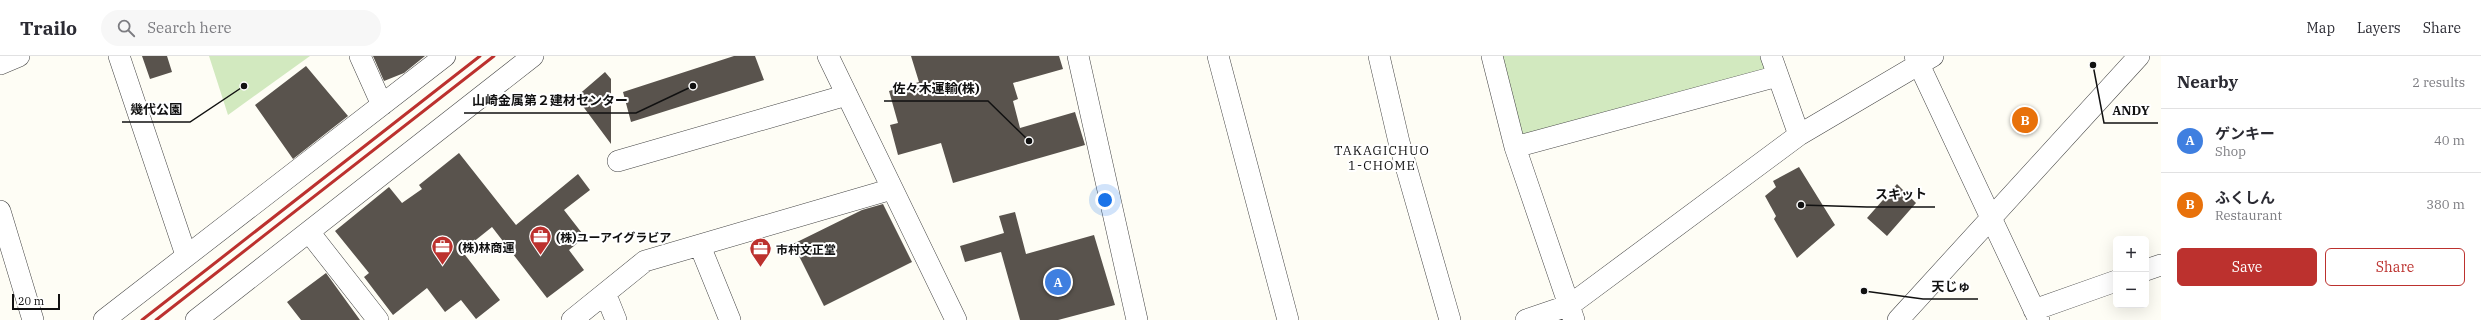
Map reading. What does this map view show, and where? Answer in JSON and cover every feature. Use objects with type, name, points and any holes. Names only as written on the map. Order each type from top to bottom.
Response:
[{"type":"street","points":[[0,64],[19,56]]},
{"type":"street","points":[[119,56],[186,255]]},
{"type":"street","points":[[360,56],[382,105]]},
{"type":"street","points":[[104,320],[445,56]]},
{"type":"street","points":[[196,320],[532,56]]},
{"type":"street","points":[[828,56],[956,320]]},
{"type":"street","points":[[1078,56],[1137,320]]},
{"type":"street","points":[[1218,56],[1288,320]]},
{"type":"street","points":[[1379,56],[1399,142],[1450,320]]},
{"type":"street","points":[[1492,56],[1515,147],[1572,313]]},
{"type":"street","points":[[1771,56],[1799,135]]},
{"type":"street","points":[[1898,320],[1993,218],[2139,56]]},
{"type":"street","points":[[1526,320],[1572,313],[1799,135],[1922,59],[2037,315],[2113,282]]},
{"type":"street","points":[[1515,147],[1778,76]]},
{"type":"street","points":[[618,161],[847,95]]},
{"type":"street","points":[[572,320],[606,295],[645,261],[892,189]]},
{"type":"street","points":[[0,211],[33,320]]},
{"type":"street","points":[[309,232],[378,320]]},
{"type":"street","points":[[700,246],[730,320]]},
{"type":"street","points":[[2149,269],[2161,265]]},
{"type":"street","points":[[606,295],[616,320]]},
{"type":"green space","points":[[209,56],[310,56],[228,115]]},
{"type":"green space","points":[[1500,56],[1771,56],[1775,66],[1515,147]]},
{"type":"building","points":[[142,56],[167,56],[172,72],[150,79]]},
{"type":"building","points":[[373,56],[425,56],[404,73],[384,81]]},
{"type":"building","points":[[734,56],[755,56],[764,80],[631,122],[623,92]]},
{"type":"building","points":[[911,56],[1059,56],[1063,69],[1013,83],[1018,99],[1013,101],[1020,128],[1075,112],[1085,145],[953,183],[941,143],[898,155],[890,125],[898,123],[889,91],[919,82]]},
{"type":"building","points":[[306,66],[348,116],[293,159],[255,105]]},
{"type":"building","points":[[605,72],[611,79],[611,144],[576,97]]},
{"type":"building","points":[[459,153],[516,225],[578,174],[590,190],[564,210],[585,237],[569,250],[584,270],[547,298],[492,227],[462,251],[500,300],[476,319],[461,300],[445,312],[427,288],[393,315],[364,277],[369,273],[335,231],[389,187],[402,203],[422,189],[419,185]]},
{"type":"building","points":[[1799,167],[1835,225],[1797,258],[1774,219],[1776,216],[1765,196],[1776,187],[1773,181]]},
{"type":"building","points":[[1897,184],[1916,203],[1887,236],[1867,218]]},
{"type":"building","points":[[883,204],[912,262],[824,306],[793,244],[862,210]]},
{"type":"building","points":[[1015,212],[1026,254],[1094,235],[1115,305],[1058,320],[1020,320],[1001,252],[965,262],[960,246],[1004,233],[999,216]]},
{"type":"building","points":[[326,273],[360,320],[301,320],[287,302]]},
{"type":"railway","points":[[142,320],[480,56]]},
{"type":"railway","points":[[156,320],[494,56]]},
{"type":"place","name":"ANDY","points":[[2093,65]]},
{"type":"place","name":"幾代公園","points":[[244,86]]},
{"type":"place","name":"山崎金属第２建材センター","points":[[693,86]]},
{"type":"place","name":"ふくしん","points":[[2025,120]]},
{"type":"place","name":"佐々木運輸(株)","points":[[1029,141]]},
{"type":"place","name":"スキット","points":[[1801,205]]},
{"type":"place","name":"(株)ユーアイグラビア","points":[[541,256]]},
{"type":"place","name":"(株)林商運","points":[[442,266]]},
{"type":"place","name":"市村文正堂","points":[[761,268]]},
{"type":"place","name":"ゲンキー","points":[[1058,282]]},
{"type":"place","name":"天じゅ","points":[[1864,291]]},
{"type":"district","name":"TAKAGICHUO 1-CHOME","points":[[1382,158]]}]
